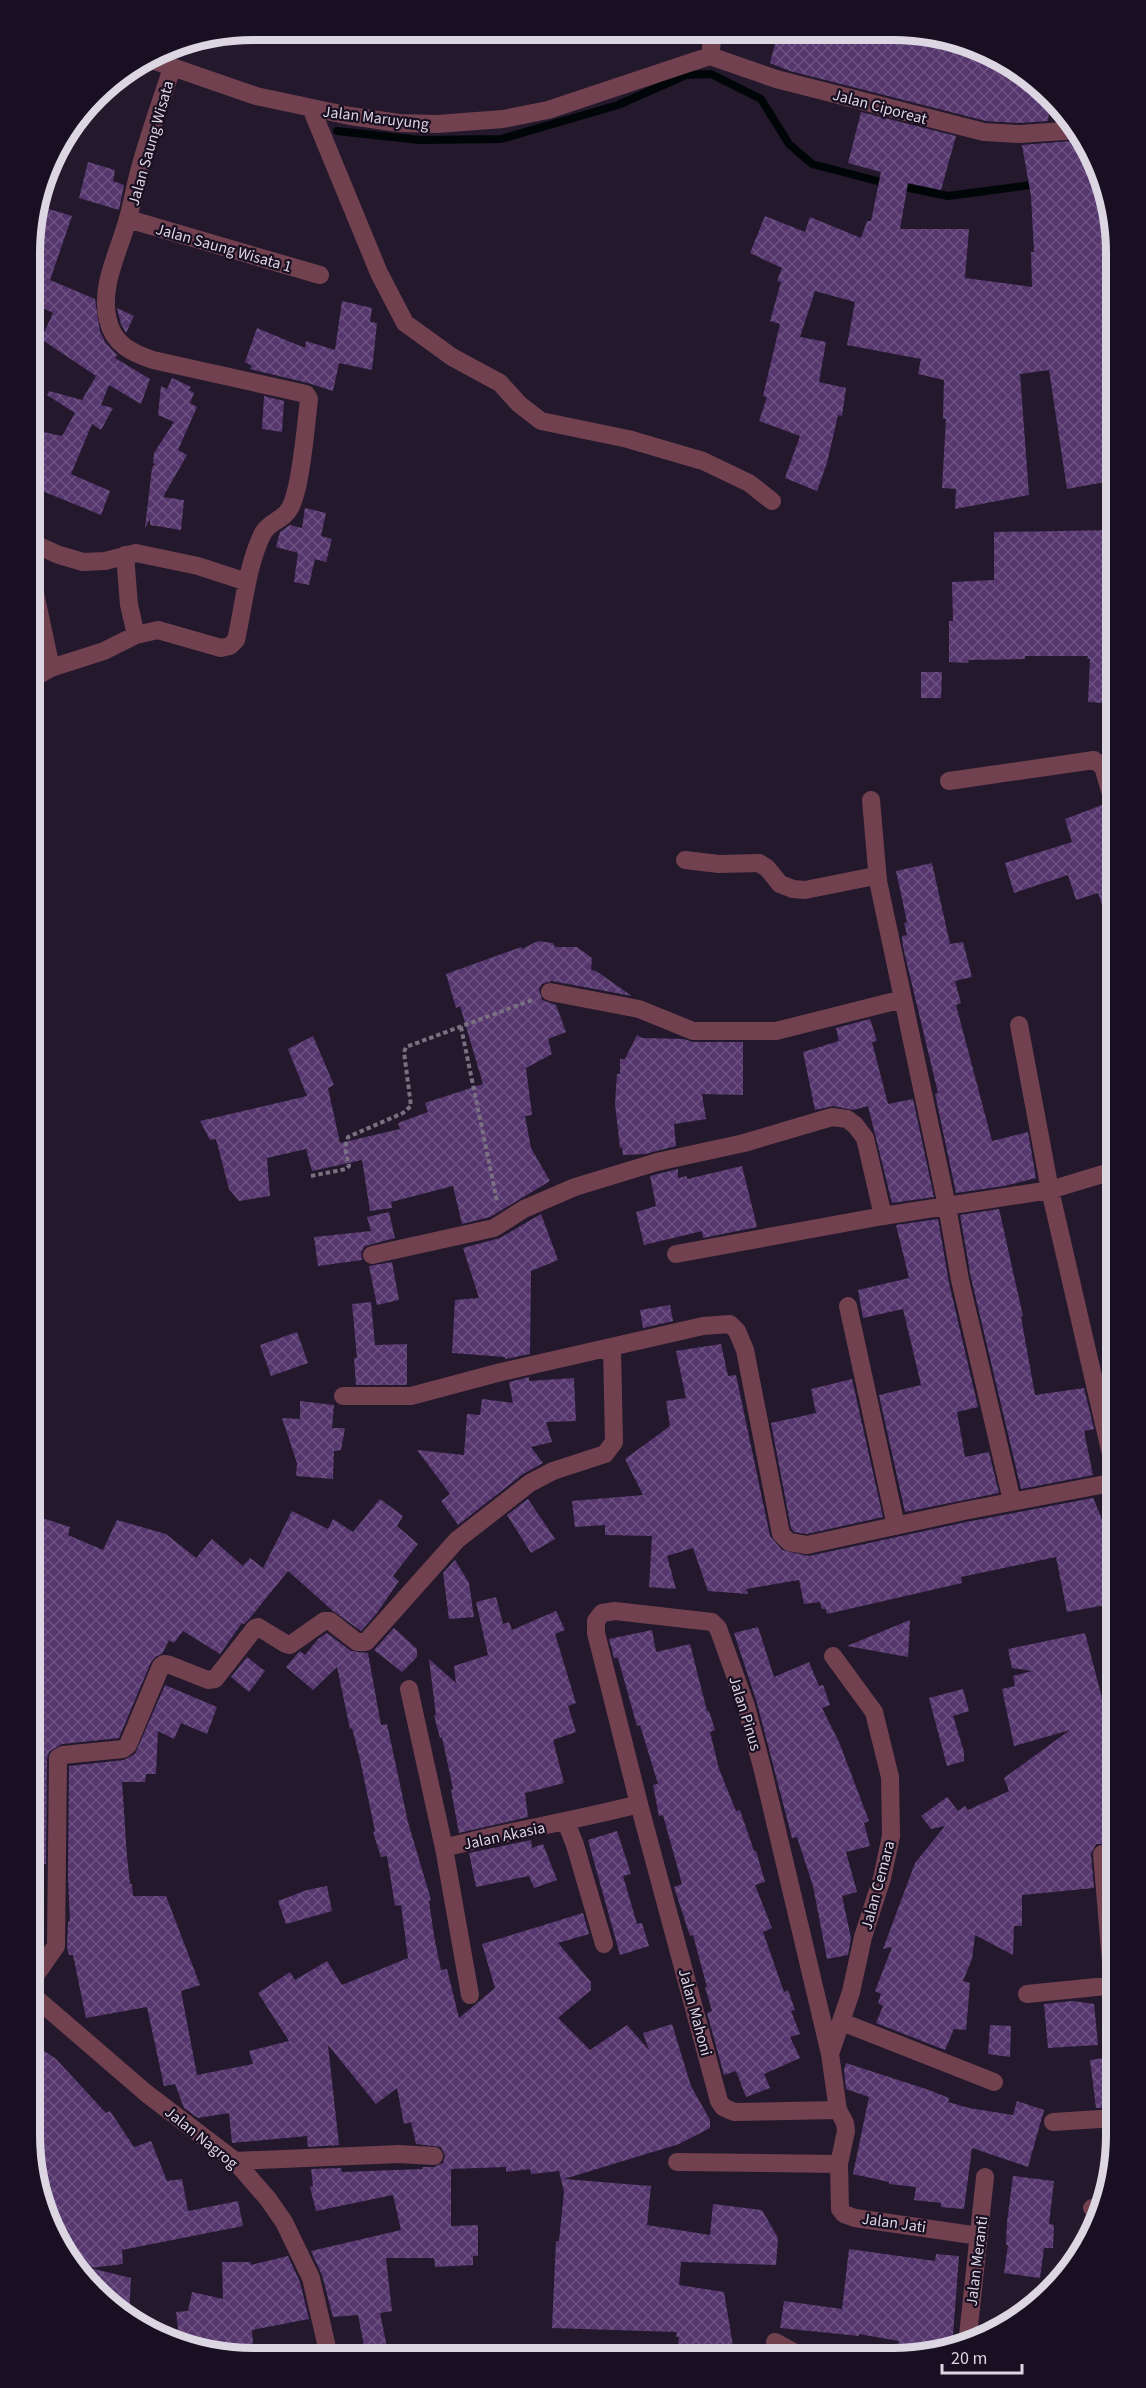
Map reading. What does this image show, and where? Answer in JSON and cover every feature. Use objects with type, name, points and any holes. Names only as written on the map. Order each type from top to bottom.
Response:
[{"type":"street","points":[[710,56],[712,40]]},
{"type":"street","name":"Jalan Maruyung","points":[[158,63],[256,96],[399,123],[437,124],[502,119],[548,110],[710,56]]},
{"type":"street","name":"Jalan Ciporeat","points":[[710,56],[776,79],[984,132],[1020,134],[1067,131]]},
{"type":"street","name":"Jalan Saung Wisata","points":[[172,68],[139,170],[128,219],[106,291],[107,320],[122,346],[133,353],[153,360],[298,391],[306,394],[309,399],[297,483],[290,509],[269,524],[262,534],[247,582]]},
{"type":"street","points":[[311,108],[380,273],[405,323],[452,357],[500,383],[519,404],[541,421],[628,439],[703,461],[748,483],[772,501]]},
{"type":"street","name":"Jalan Saung Wisata 1","points":[[128,219],[320,275]]},
{"type":"street","points":[[40,546],[83,562],[105,561],[136,553],[198,566],[247,582],[236,640],[230,646],[221,648],[158,630],[136,634],[104,651],[51,668],[40,674]]},
{"type":"street","points":[[125,555],[129,605],[136,634]]},
{"type":"street","points":[[40,617],[51,668]]},
{"type":"street","points":[[949,781],[1094,760],[1103,767],[1106,777]]},
{"type":"street","points":[[871,800],[878,878],[947,1206],[960,1280],[1012,1501]]},
{"type":"street","points":[[685,860],[719,864],[759,863],[767,868],[780,884],[793,889],[805,890],[870,877],[878,878]]},
{"type":"street","points":[[550,992],[639,1009],[693,1030],[776,1031],[903,999]]},
{"type":"street","points":[[1019,1025],[1050,1190],[1106,1416]]},
{"type":"street","points":[[372,1255],[502,1225],[524,1209],[575,1187],[657,1162],[744,1143],[832,1117],[847,1119],[865,1138],[883,1216]]},
{"type":"street","points":[[676,1254],[883,1216],[1050,1190],[1106,1173]]},
{"type":"street","points":[[848,1306],[896,1526]]},
{"type":"street","points":[[343,1396],[411,1396],[501,1372],[704,1326],[732,1325],[745,1350],[782,1534],[789,1542],[807,1545],[1012,1501],[1106,1484]]},
{"type":"street","points":[[40,1969],[56,1946],[58,1758],[63,1755],[123,1749],[128,1744],[161,1666],[170,1665],[208,1680],[215,1679],[255,1628],[258,1627],[290,1645],[324,1621],[330,1621],[357,1642],[366,1641],[457,1540],[475,1525],[530,1482],[553,1471],[605,1455],[610,1450],[614,1442],[612,1348]]},
{"type":"street","name":"Jalan Pinus","points":[[639,1804],[596,1632],[598,1616],[615,1611],[712,1622],[718,1628],[746,1706],[830,2054],[838,2110]]},
{"type":"street","name":"Jalan Cemara","points":[[830,2054],[842,2022],[863,1937],[882,1878],[891,1836],[890,1777],[874,1712],[833,1656]]},
{"type":"street","points":[[409,1689],[444,1848]]},
{"type":"street","name":"Jalan Akasia","points":[[470,1995],[444,1848],[503,1832],[566,1822],[639,1804]]},
{"type":"street","name":"Jalan Mahoni","points":[[639,1804],[719,2101],[723,2107],[734,2112],[838,2110]]},
{"type":"street","points":[[566,1822],[604,1944]]},
{"type":"street","points":[[1102,1854],[1106,1898]]},
{"type":"street","points":[[1027,1994],[1106,1987]]},
{"type":"street","name":"Jalan Nagrog","points":[[40,2002],[146,2093],[235,2161],[268,2199],[284,2222],[312,2278],[326,2348]]},
{"type":"street","points":[[842,2022],[994,2082]]},
{"type":"street","name":"Jalan Jati","points":[[838,2110],[846,2131],[840,2164],[838,2205],[844,2214],[979,2236]]},
{"type":"street","points":[[1053,2122],[1106,2119]]},
{"type":"street","points":[[235,2161],[399,2154],[434,2156]]},
{"type":"street","points":[[677,2162],[840,2164]]},
{"type":"street","name":"Jalan Meranti","points":[[968,2333],[985,2177]]},
{"type":"street","points":[[775,2342],[784,2348]]},
{"type":"path","points":[[311,1176],[346,1169],[349,1166],[345,1148],[348,1137],[403,1113],[411,1106],[404,1052],[406,1047],[550,992]]},
{"type":"path","points":[[461,1027],[502,1225]]},
{"type":"building","points":[[776,40],[920,42],[961,52],[987,62],[1011,76],[1050,110],[1048,121],[1020,123],[986,121],[790,71],[770,63]]},
{"type":"building","points":[[861,112],[956,136],[941,190],[908,183],[900,229],[969,229],[965,278],[1032,287],[1031,252],[1034,252],[1031,196],[1022,145],[1073,141],[1084,159],[1093,183],[1104,226],[1106,372],[1102,373],[1106,420],[1106,482],[1067,489],[1049,370],[1020,374],[1029,495],[955,509],[956,489],[942,488],[946,419],[943,419],[944,380],[918,374],[921,359],[847,345],[855,302],[815,291],[800,337],[826,342],[819,382],[846,388],[842,416],[838,415],[827,463],[817,491],[785,478],[800,436],[759,421],[767,397],[763,396],[780,324],[770,321],[781,282],[777,281],[782,268],[750,253],[765,216],[805,232],[810,217],[861,238],[867,221],[871,221],[881,172],[848,163]]},
{"type":"building","points":[[88,162],[115,170],[113,181],[124,185],[119,210],[79,198]]},
{"type":"building","points":[[46,208],[72,216],[50,280],[95,299],[100,332],[105,342],[117,355],[115,358],[150,379],[141,404],[109,385],[101,405],[113,408],[101,430],[92,424],[71,474],[110,491],[101,515],[40,490],[40,431],[62,436],[75,413],[47,395],[49,391],[82,400],[96,376],[41,339],[53,313],[41,307],[40,310],[40,254]]},
{"type":"building","points":[[342,301],[372,308],[370,322],[377,323],[372,370],[339,363],[333,391],[250,369],[252,366],[245,362],[257,328],[305,348],[306,341],[335,350]]},
{"type":"building","points":[[117,308],[134,316],[126,333],[121,324]]},
{"type":"building","points":[[172,378],[191,387],[189,390],[194,393],[190,403],[197,407],[178,450],[187,455],[163,497],[184,500],[181,530],[150,525],[150,519],[145,528],[152,468],[155,464],[153,463],[154,453],[174,422],[158,415],[161,386],[167,389]]},
{"type":"building","points":[[264,396],[284,401],[282,432],[262,429]]},
{"type":"building","points":[[305,508],[326,513],[321,536],[332,539],[326,562],[315,559],[309,585],[294,582],[298,553],[276,547],[280,532],[290,525],[302,528]]},
{"type":"building","points":[[1106,530],[1106,703],[1088,702],[1090,659],[1087,659],[1088,656],[1025,656],[1025,659],[949,662],[949,621],[953,621],[952,582],[994,580],[994,532]]},
{"type":"building","points":[[921,672],[942,672],[941,698],[921,698]]},
{"type":"building","points":[[1102,805],[1106,814],[1106,915],[1098,893],[1076,900],[1068,875],[1014,893],[1005,863],[1072,842],[1065,819]]},
{"type":"building","points":[[932,863],[950,944],[963,942],[972,977],[955,981],[961,1003],[956,1005],[992,1141],[1028,1132],[1036,1178],[1004,1186],[956,1193],[935,1094],[938,1093],[903,947],[902,936],[907,935],[904,923],[907,922],[896,871]]},
{"type":"building","points":[[538,941],[553,943],[555,947],[577,947],[592,958],[591,970],[596,971],[632,996],[552,981],[542,984],[539,989],[542,1000],[556,1005],[566,1032],[548,1039],[552,1054],[526,1068],[532,1115],[525,1116],[531,1148],[550,1181],[490,1217],[462,1224],[453,1186],[391,1202],[392,1208],[370,1211],[362,1160],[312,1171],[306,1149],[267,1158],[270,1196],[239,1201],[229,1189],[216,1139],[210,1140],[200,1121],[307,1096],[288,1049],[313,1036],[334,1085],[328,1088],[340,1143],[400,1129],[398,1123],[428,1112],[425,1103],[483,1084],[460,1006],[456,1008],[446,974],[521,947],[522,949]]},
{"type":"building","points":[[870,1019],[877,1041],[872,1042],[888,1104],[913,1099],[934,1197],[892,1203],[868,1106],[853,1110],[833,1106],[815,1110],[803,1052],[839,1041],[836,1028]]},
{"type":"building","points":[[637,1035],[642,1038],[684,1039],[693,1042],[743,1042],[743,1095],[702,1094],[706,1119],[674,1124],[676,1146],[645,1154],[623,1155],[622,1147],[620,1148],[615,1104],[617,1074],[620,1074],[620,1059],[625,1059]]},
{"type":"building","points":[[742,1166],[757,1227],[703,1238],[702,1231],[644,1245],[636,1212],[656,1206],[650,1176],[678,1169],[678,1178],[687,1176],[687,1179]]},
{"type":"building","points":[[999,1209],[1023,1316],[1021,1317],[1035,1395],[1084,1388],[1094,1429],[1084,1431],[1093,1475],[1021,1489],[971,1278],[960,1215]]},
{"type":"building","points":[[389,1212],[395,1238],[365,1246],[361,1252],[362,1260],[318,1266],[314,1237],[371,1231],[367,1217]]},
{"type":"building","points":[[541,1214],[558,1260],[531,1271],[530,1354],[505,1359],[505,1357],[452,1353],[455,1300],[479,1298],[463,1248],[500,1238]]},
{"type":"building","points":[[938,1219],[949,1283],[978,1407],[957,1412],[965,1457],[989,1452],[999,1493],[905,1512],[879,1395],[921,1385],[903,1309],[863,1318],[858,1290],[909,1278],[896,1225]]},
{"type":"building","points":[[392,1262],[399,1300],[377,1305],[369,1266]]},
{"type":"building","points":[[371,1302],[375,1345],[407,1344],[407,1385],[356,1385],[354,1358],[357,1358],[352,1304]]},
{"type":"building","points":[[670,1305],[673,1321],[643,1328],[640,1310]]},
{"type":"building","points":[[297,1332],[308,1363],[271,1376],[260,1345]]},
{"type":"building","points":[[721,1344],[728,1376],[736,1375],[770,1536],[782,1550],[809,1556],[966,1522],[1093,1498],[1106,1528],[1106,1605],[1067,1612],[1056,1557],[961,1577],[962,1583],[827,1614],[820,1602],[804,1604],[799,1580],[746,1589],[748,1594],[708,1591],[693,1548],[667,1556],[676,1589],[649,1587],[652,1536],[605,1535],[605,1525],[575,1527],[572,1501],[643,1495],[625,1459],[670,1426],[666,1401],[686,1398],[676,1351]]},
{"type":"building","points":[[529,1377],[529,1381],[574,1378],[576,1421],[546,1422],[552,1442],[531,1447],[543,1463],[523,1474],[458,1525],[441,1501],[450,1494],[417,1450],[464,1455],[467,1414],[480,1415],[482,1399],[513,1403],[509,1382]]},
{"type":"building","points":[[852,1379],[883,1517],[807,1534],[794,1532],[791,1528],[771,1423],[816,1413],[811,1389]]},
{"type":"building","points":[[300,1401],[334,1405],[332,1428],[345,1428],[341,1450],[334,1451],[333,1479],[296,1476],[297,1463],[282,1418],[300,1419]]},
{"type":"building","points":[[380,1499],[403,1516],[397,1526],[418,1544],[393,1576],[399,1581],[377,1613],[361,1631],[333,1611],[288,1571],[250,1618],[244,1624],[242,1623],[220,1654],[183,1631],[174,1643],[169,1640],[162,1654],[151,1662],[119,1738],[62,1744],[49,1752],[47,1758],[46,1864],[40,1864],[40,1517],[70,1527],[68,1535],[103,1550],[117,1520],[166,1534],[196,1558],[212,1539],[243,1566],[250,1558],[263,1568],[292,1511],[328,1529],[333,1519],[353,1532]]},
{"type":"building","points":[[528,1499],[555,1539],[531,1553],[507,1515]]},
{"type":"building","points":[[455,1560],[469,1583],[474,1617],[449,1619],[443,1573]]},
{"type":"building","points":[[496,1597],[503,1624],[509,1622],[512,1630],[556,1611],[565,1630],[555,1634],[576,1703],[568,1706],[576,1732],[553,1740],[564,1783],[525,1793],[528,1817],[459,1833],[442,1737],[440,1738],[434,1715],[436,1715],[429,1659],[456,1683],[454,1666],[488,1655],[476,1602]]},
{"type":"building","points":[[910,1620],[908,1657],[847,1646]]},
{"type":"building","points":[[758,1627],[774,1677],[809,1662],[819,1686],[823,1685],[830,1705],[822,1708],[839,1742],[869,1821],[864,1823],[870,1846],[846,1852],[857,1892],[842,1896],[851,1938],[848,1955],[827,1959],[813,1886],[797,1837],[792,1838],[757,1703],[734,1633]]},
{"type":"building","points":[[394,1628],[417,1649],[417,1657],[402,1672],[374,1650]]},
{"type":"building","points":[[652,1630],[656,1652],[690,1644],[707,1711],[709,1711],[715,1730],[710,1732],[719,1769],[736,1811],[740,1810],[765,1882],[755,1885],[772,1928],[763,1932],[784,1992],[788,1990],[795,2010],[791,2011],[800,2034],[790,2037],[800,2058],[764,2074],[770,2088],[746,2097],[736,2071],[724,2075],[707,2013],[712,2011],[705,1987],[707,1987],[693,1935],[690,1936],[674,1887],[682,1884],[663,1815],[659,1816],[653,1785],[658,1784],[640,1725],[637,1726],[618,1658],[614,1658],[609,1639]]},
{"type":"building","points":[[327,1633],[351,1651],[368,1653],[381,1725],[387,1724],[408,1822],[431,1900],[429,1901],[434,1936],[441,1970],[447,1969],[459,2018],[495,1988],[482,1944],[583,1913],[589,1934],[558,1943],[591,1982],[591,1990],[558,2018],[590,2050],[627,2025],[649,2050],[643,2033],[672,2024],[691,2086],[710,2120],[710,2128],[679,2144],[564,2179],[651,2186],[647,2225],[710,2235],[713,2204],[762,2210],[778,2238],[776,2265],[681,2262],[679,2285],[724,2292],[733,2348],[677,2348],[679,2337],[676,2337],[677,2332],[552,2328],[556,2241],[559,2241],[564,2192],[559,2171],[531,2174],[530,2169],[506,2172],[506,2167],[451,2169],[451,2226],[478,2225],[478,2256],[473,2256],[473,2265],[435,2267],[434,2258],[386,2258],[392,2311],[380,2313],[387,2348],[364,2348],[358,2315],[333,2317],[322,2275],[311,2251],[401,2230],[393,2195],[316,2211],[310,2187],[313,2186],[311,2169],[341,2168],[342,2172],[423,2169],[422,2167],[434,2167],[443,2163],[445,2156],[441,2147],[416,2144],[411,2122],[404,2124],[397,2088],[376,2104],[328,2045],[339,2145],[308,2147],[307,2136],[232,2143],[229,2113],[198,2118],[184,2108],[175,2084],[164,2086],[147,2007],[86,2018],[73,1955],[69,1955],[67,1947],[68,1922],[70,1921],[69,1766],[124,1760],[135,1754],[165,1685],[217,1707],[207,1734],[181,1723],[174,1739],[158,1731],[156,1774],[146,1774],[145,1782],[122,1782],[127,1856],[133,1896],[166,1896],[200,1985],[181,1991],[197,2075],[253,2064],[249,2051],[289,2041],[258,1993],[290,1972],[295,1980],[327,1961],[342,1985],[408,1958],[401,1905],[395,1906],[387,1856],[381,1857],[373,1832],[375,1831],[359,1755],[352,1728],[350,1729],[337,1667],[313,1690],[286,1667],[300,1651],[305,1655],[318,1639]]},
{"type":"building","points":[[1085,1633],[1106,1714],[1106,1844],[1096,1844],[1091,1854],[1094,1888],[1022,1895],[1022,1926],[1014,1926],[1013,1955],[975,1935],[972,1959],[963,1981],[970,1983],[966,2030],[954,2029],[945,2050],[876,2023],[883,2006],[878,2003],[881,1994],[875,1991],[892,1947],[883,1949],[915,1863],[945,1826],[931,1829],[921,1816],[947,1797],[958,1811],[965,1806],[968,1810],[1009,1791],[1004,1778],[1070,1730],[1014,1746],[1002,1689],[1015,1686],[1013,1676],[1032,1671],[1012,1668],[1008,1649]]},
{"type":"building","points":[[247,1657],[265,1671],[249,1692],[231,1677]]},
{"type":"building","points":[[963,1689],[969,1711],[953,1716],[964,1752],[964,1761],[947,1766],[929,1698]]},
{"type":"building","points":[[617,1831],[631,1874],[623,1876],[637,1924],[642,1923],[649,1946],[620,1955],[588,1840]]},
{"type":"building","points":[[531,1840],[532,1848],[543,1844],[557,1880],[534,1888],[529,1876],[476,1887],[469,1853]]},
{"type":"building","points":[[327,1886],[332,1911],[286,1924],[278,1901],[307,1890]]},
{"type":"building","points":[[1072,2001],[1094,2004],[1098,2045],[1048,2048],[1044,2004]]},
{"type":"building","points":[[990,2025],[1011,2026],[1010,2057],[988,2054]]},
{"type":"building","points":[[40,2048],[56,2059],[106,2113],[110,2111],[134,2147],[151,2141],[167,2181],[182,2179],[188,2211],[238,2201],[243,2226],[122,2250],[123,2264],[90,2268],[131,2278],[129,2307],[93,2275],[76,2253],[62,2229],[53,2205],[51,2185],[47,2185],[42,2162]]},
{"type":"building","points":[[1106,2058],[1106,2108],[1096,2108],[1090,2060]]},
{"type":"building","points":[[846,2063],[929,2090],[949,2098],[948,2102],[969,2108],[1013,2115],[1017,2101],[1044,2110],[1028,2167],[972,2148],[964,2209],[941,2207],[941,2203],[914,2200],[916,2187],[889,2184],[889,2182],[853,2174],[869,2097],[846,2089],[844,2070]]},
{"type":"building","points":[[1013,2176],[1054,2181],[1049,2224],[1054,2225],[1053,2248],[1044,2248],[1040,2278],[1004,2273]]},
{"type":"building","points":[[849,2249],[935,2261],[936,2254],[959,2256],[953,2339],[920,2346],[898,2348],[899,2341],[859,2334],[859,2336],[780,2328],[784,2301],[842,2309]]},
{"type":"building","points":[[288,2256],[300,2282],[309,2319],[252,2330],[253,2348],[226,2346],[179,2334],[176,2312],[188,2311],[192,2292],[223,2299],[222,2262],[250,2262],[251,2265]]},
{"type":"waterway","points":[[337,131],[420,140],[501,139],[618,105],[686,75],[711,74],[761,99],[789,144],[812,164],[948,196],[1038,184]]},
{"type":"waterway","points":[[1082,173],[1089,173]]}]
